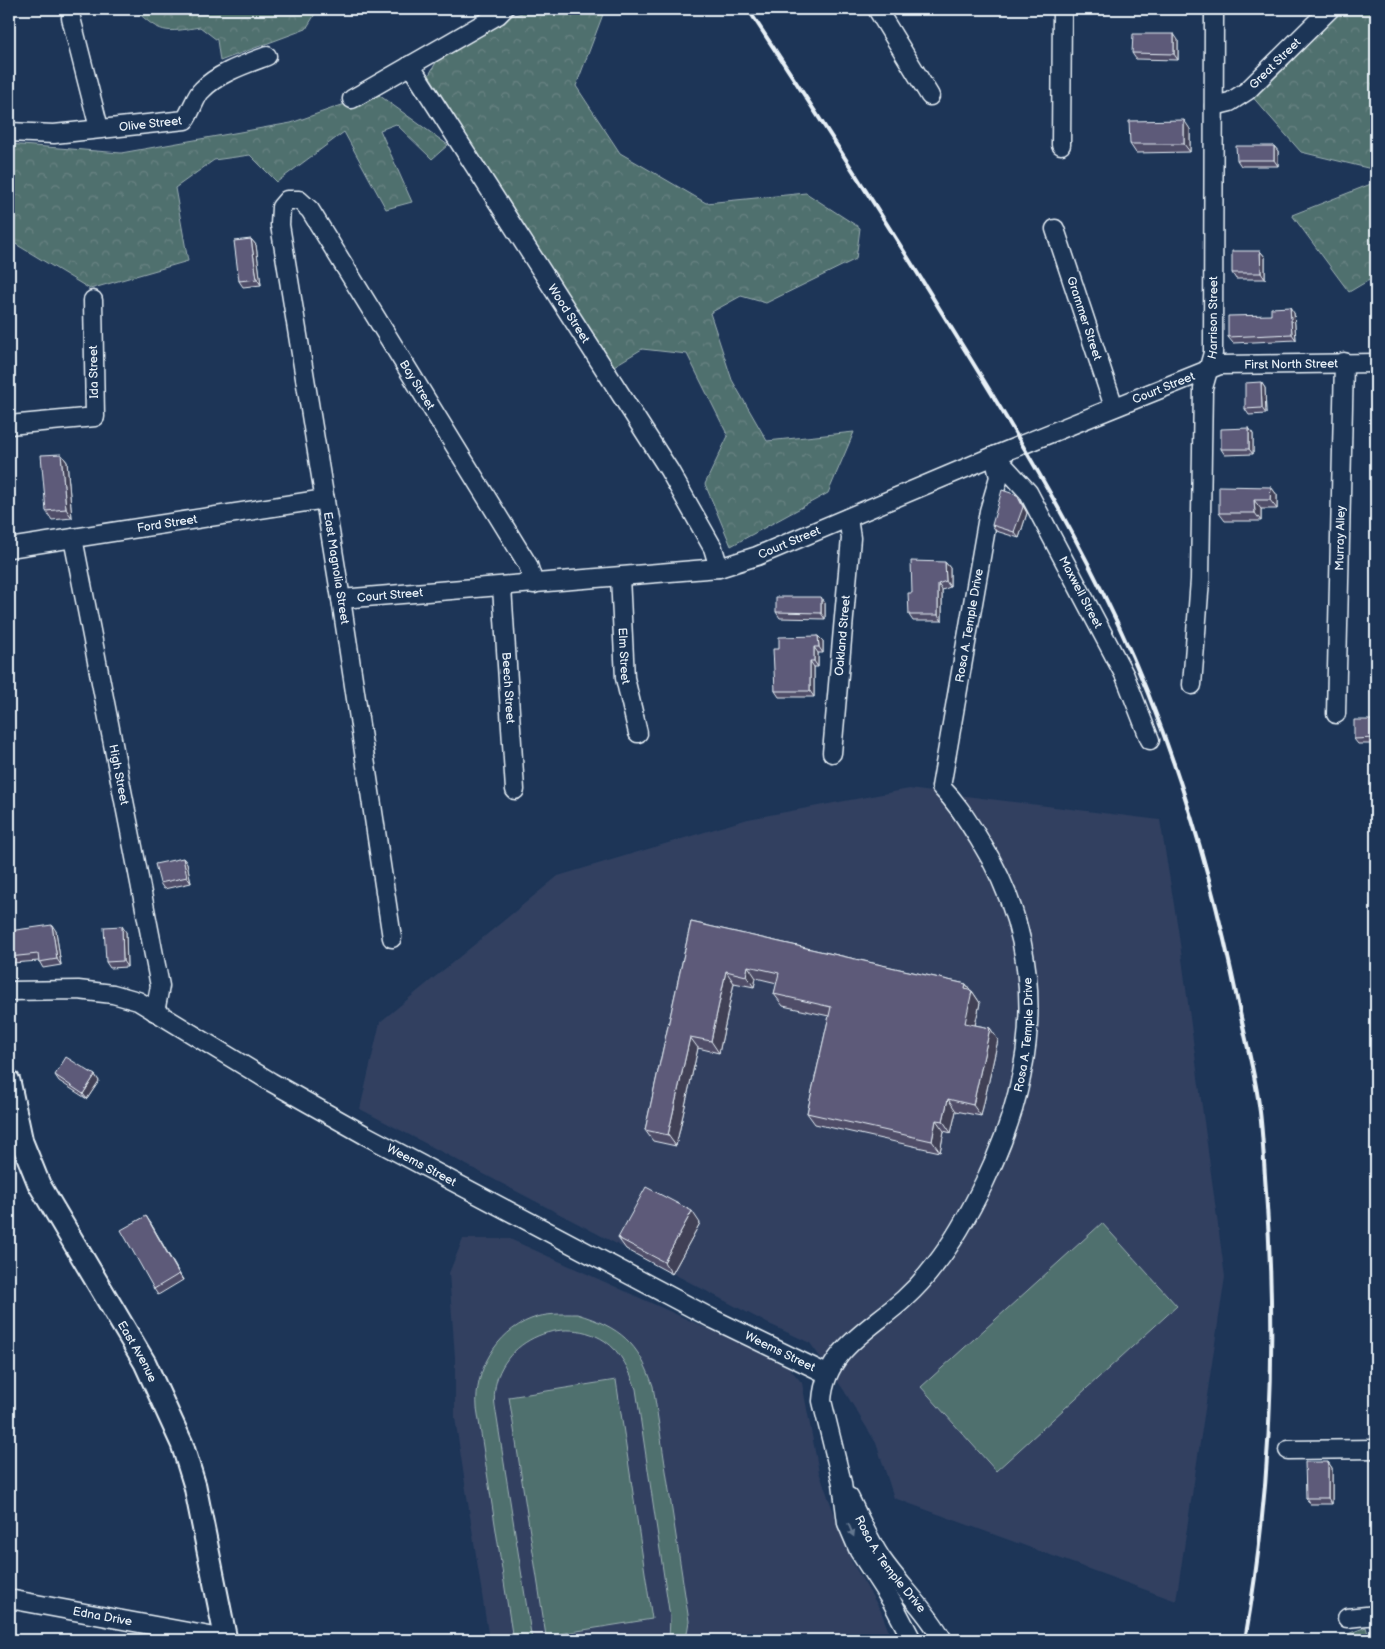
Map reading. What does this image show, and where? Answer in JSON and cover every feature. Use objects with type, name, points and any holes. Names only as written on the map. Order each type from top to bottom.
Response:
[{"type":"street","points":[[352,99],[504,9]]},
{"type":"street","points":[[877,9],[930,96]]},
{"type":"street","points":[[1062,9],[1062,145]]},
{"type":"street","name":"Harrison Street","points":[[1192,685],[1200,580],[1203,388],[1213,353],[1214,9]]},
{"type":"street","name":"Great Street","points":[[1214,106],[1230,102],[1247,91],[1330,9]]},
{"type":"street","points":[[71,18],[99,128]]},
{"type":"street","name":"Olive Street","points":[[9,132],[54,134],[185,120],[193,109],[201,90],[242,65],[267,56]]},
{"type":"street","name":"Wood Street","points":[[410,65],[669,470],[713,548],[719,568]]},
{"type":"street","name":"East Magnolia Street","points":[[287,200],[281,207],[280,225],[341,599],[392,938]]},
{"type":"street","name":"Bay Street","points":[[287,200],[299,200],[310,210],[528,565],[534,584]]},
{"type":"street","name":"Grammer Street","points":[[1055,229],[1114,407]]},
{"type":"street","name":"Ida Street","points":[[9,425],[94,417],[93,300]]},
{"type":"street","name":"Murray Alley","points":[[1336,714],[1344,362]]},
{"type":"street","name":"First North Street","points":[[1208,369],[1220,365],[1376,363]]},
{"type":"street","name":"Court Street","points":[[341,599],[620,578],[719,568],[757,556],[994,456],[1208,369]]},
{"type":"street","name":"Maxwell Street","points":[[994,456],[1028,492],[1125,676],[1150,740]]},
{"type":"street","name":"Rosa A. Temple Drive","points":[[912,1640],[856,1544],[847,1524],[842,1483],[822,1400],[827,1374],[846,1347],[905,1298],[935,1265],[956,1236],[999,1152],[1024,1065],[1029,1026],[1029,985],[1023,941],[1018,922],[1007,891],[988,854],[956,802],[941,788],[989,511],[999,477],[994,456]]},
{"type":"street","name":"Ford Street","points":[[9,548],[325,499]]},
{"type":"street","name":"Oakland Street","points":[[832,753],[851,538],[848,518]]},
{"type":"street","name":"High Street","points":[[73,538],[160,986],[155,1012]]},
{"type":"street","name":"Elm Street","points":[[620,578],[625,678],[638,733]]},
{"type":"street","name":"Beech Street","points":[[502,587],[515,790]]},
{"type":"street","name":"Weems Street","points":[[9,991],[50,989],[113,994],[138,1002],[365,1135],[713,1318],[827,1374]]},
{"type":"street","name":"East Avenue","points":[[9,1081],[22,1142],[39,1184],[136,1348],[182,1444],[195,1486],[226,1640]]},
{"type":"street","points":[[1288,1450],[1376,1449]]},
{"type":"street","name":"Rosa A. Temple Drive","points":[[842,1483],[864,1529],[882,1559],[931,1618],[943,1640]]},
{"type":"street","name":"Edna Drive","points":[[9,1599],[226,1640]]},
{"type":"street","points":[[1347,1618],[1376,1615]]},
{"type":"shaded area","points":[[909,789],[1160,820],[1178,929],[1225,1277],[1176,1601],[894,1498],[876,1443],[843,1389],[810,1343],[767,1323],[360,1109],[380,1022],[558,876],[748,819]]},
{"type":"shaded area","points":[[463,1239],[510,1239],[786,1364],[802,1383],[819,1472],[852,1562],[881,1611],[892,1640],[489,1640],[455,1418],[455,1358],[449,1273]]},
{"type":"green space","points":[[134,9],[318,9],[306,29],[220,61],[217,40],[200,27],[164,30],[151,23]]},
{"type":"green space","points":[[525,9],[605,9],[576,86],[620,153],[706,203],[806,193],[860,228],[856,259],[766,303],[741,296],[710,313],[732,380],[767,441],[854,432],[828,493],[731,546],[705,484],[728,436],[687,354],[642,349],[609,369],[429,75],[444,48],[470,27],[522,13]]},
{"type":"green space","points":[[1316,9],[1376,9],[1376,170],[1301,152],[1242,85]]},
{"type":"green space","points":[[376,93],[448,145],[432,159],[396,124],[380,130],[412,202],[386,209],[344,132],[277,182],[250,155],[214,160],[175,188],[188,261],[90,289],[9,240],[9,144],[121,153],[291,123]]},
{"type":"green space","points":[[1376,182],[1376,276],[1349,292],[1292,215]]},
{"type":"green space","points":[[1102,1223],[1177,1306],[996,1471],[921,1387]]},
{"type":"green space","points":[[577,1314],[605,1325],[626,1339],[641,1358],[653,1386],[689,1621],[686,1640],[669,1640],[670,1617],[634,1382],[620,1356],[611,1345],[586,1333],[567,1330],[547,1333],[529,1340],[514,1352],[502,1367],[496,1385],[495,1406],[532,1640],[513,1640],[477,1408],[479,1381],[490,1355],[507,1333],[531,1319],[542,1316]]},
{"type":"green space","points":[[616,1380],[652,1619],[546,1636],[509,1397]]},
{"type":"green space","points":[[1366,1627],[1370,1640],[1334,1640],[1335,1639]]},
{"type":"building","points":[[1133,34],[1174,34],[1174,54],[1132,53]]},
{"type":"building","points":[[1184,120],[1184,144],[1130,144],[1129,121]]},
{"type":"building","points":[[1236,146],[1274,146],[1274,160],[1237,160]]},
{"type":"building","points":[[251,239],[257,279],[239,281],[234,241]]},
{"type":"building","points":[[1232,251],[1260,251],[1261,273],[1232,273]]},
{"type":"building","points":[[1290,307],[1292,334],[1228,337],[1228,316],[1271,315],[1271,308]]},
{"type":"building","points":[[1261,382],[1262,408],[1245,409],[1245,383]]},
{"type":"building","points":[[1249,428],[1249,449],[1221,449],[1221,429]]},
{"type":"building","points":[[61,454],[66,509],[46,511],[41,455]]},
{"type":"building","points":[[1219,486],[1271,487],[1270,500],[1254,500],[1255,513],[1219,513]]},
{"type":"building","points":[[1002,490],[1017,495],[1023,507],[1014,532],[992,525]]},
{"type":"building","points":[[911,561],[945,562],[946,581],[938,584],[938,615],[909,615],[908,593],[912,593]]},
{"type":"building","points":[[776,597],[821,597],[821,613],[776,612]]},
{"type":"building","points":[[818,636],[819,647],[814,647],[814,661],[810,661],[810,691],[775,691],[773,649],[779,649],[779,637]]},
{"type":"building","points":[[1354,720],[1376,720],[1376,738],[1354,739]]},
{"type":"building","points":[[183,858],[187,877],[160,883],[155,864]]},
{"type":"building","points":[[691,922],[966,984],[965,989],[972,991],[965,1023],[990,1028],[973,1105],[948,1099],[943,1121],[936,1120],[932,1141],[807,1113],[831,1007],[774,994],[779,973],[748,966],[746,976],[726,971],[711,1041],[690,1037],[668,1135],[645,1130]]},
{"type":"building","points":[[52,925],[57,959],[39,962],[38,954],[9,957],[9,931]]},
{"type":"building","points":[[122,926],[123,961],[106,962],[104,927]]},
{"type":"building","points":[[66,1057],[95,1075],[83,1094],[55,1075]]},
{"type":"building","points":[[646,1187],[692,1211],[664,1262],[618,1238]]},
{"type":"building","points":[[146,1216],[179,1274],[154,1289],[121,1230]]},
{"type":"building","points":[[1305,1462],[1328,1462],[1328,1498],[1306,1498]]},
{"type":"railway","points":[[748,9],[852,168],[974,365],[1059,510],[1099,584],[1138,668],[1190,811],[1217,909],[1251,1060],[1258,1099],[1263,1152],[1271,1304],[1269,1417],[1261,1529],[1245,1640]]}]
